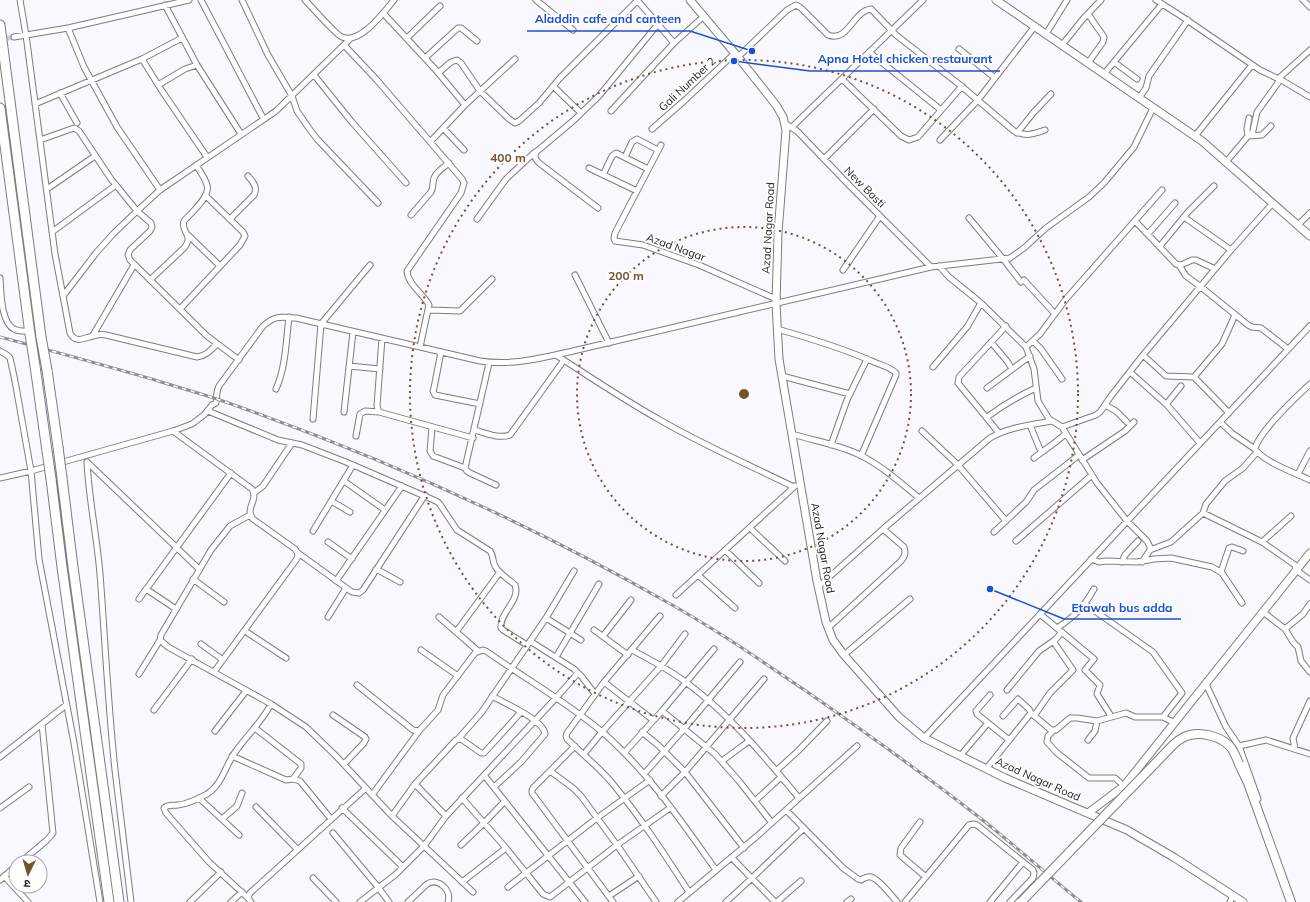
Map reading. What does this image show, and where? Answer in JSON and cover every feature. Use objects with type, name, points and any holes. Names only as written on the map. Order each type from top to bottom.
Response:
[{"type":"highway","points":[[0,25],[41,337],[58,447],[119,902]]},
{"type":"highway","points":[[0,108],[109,902]]},
{"type":"main road","points":[[1021,902],[1173,745],[1184,737],[1195,734],[1209,735],[1222,740],[1232,749],[1256,805],[1291,902]]},
{"type":"street","points":[[20,0],[26,34],[55,254],[68,327],[72,338],[82,339],[106,335],[197,357],[203,356],[217,344]]},
{"type":"street","points":[[14,37],[68,28],[189,0]]},
{"type":"street","points":[[201,0],[264,118]]},
{"type":"street","points":[[242,0],[268,55],[292,96],[298,111],[317,139],[378,203]]},
{"type":"street","points":[[306,0],[341,37],[350,39],[357,37],[364,32],[394,0]]},
{"type":"street","points":[[536,0],[573,30]]},
{"type":"street","points":[[438,72],[451,62],[457,60],[461,63],[480,90],[509,119],[515,123],[540,103],[553,86],[637,0],[674,42]]},
{"type":"street","name":"Azad Nagar Road","points":[[690,0],[776,104],[783,117],[786,130],[778,233],[776,302],[779,359],[818,587],[826,622],[833,640],[844,655],[899,717],[924,738],[986,769],[1127,830],[1175,858],[1231,899],[1243,902]]},
{"type":"street","points":[[792,127],[923,0]]},
{"type":"street","points":[[996,0],[1195,136],[1310,236]]},
{"type":"street","points":[[1046,34],[1067,0]]},
{"type":"street","points":[[1062,45],[1101,0]]},
{"type":"street","points":[[1156,0],[1188,20],[1252,65],[1310,97]]},
{"type":"street","points":[[1303,0],[1310,7]]},
{"type":"street","points":[[1104,74],[1162,4]]},
{"type":"street","name":"Gali Number 2","points":[[652,129],[787,10],[796,5],[801,8],[828,35],[834,37],[838,37],[842,34],[862,12],[871,9],[892,30]]},
{"type":"street","points":[[165,6],[197,66],[241,134]]},
{"type":"street","points":[[407,38],[440,6]]},
{"type":"street","points":[[383,13],[438,72],[464,104]]},
{"type":"street","points":[[1088,14],[1103,34],[1104,38],[1088,63]]},
{"type":"street","points":[[610,111],[674,42],[704,16]]},
{"type":"street","points":[[1140,98],[1146,88],[1149,76],[1188,20]]},
{"type":"street","points":[[477,219],[506,179],[581,113],[610,83],[629,57],[658,24]]},
{"type":"street","points":[[940,140],[978,100],[1035,26]]},
{"type":"street","points":[[68,28],[84,67],[118,127],[160,190]]},
{"type":"street","points":[[425,58],[458,28],[464,30],[477,41]]},
{"type":"street","points":[[892,30],[962,86],[1017,133],[1030,135],[1045,130]]},
{"type":"street","points":[[35,104],[142,58],[182,38]]},
{"type":"street","points":[[63,296],[96,253],[113,234],[160,190],[276,111],[350,39]]},
{"type":"street","points":[[344,45],[362,63],[449,163],[464,183],[461,193],[407,271],[409,280],[429,305],[420,347]]},
{"type":"street","points":[[959,50],[995,78]]},
{"type":"street","points":[[1226,162],[1250,136],[1257,112],[1279,79],[1310,50]]},
{"type":"street","points":[[869,52],[941,110]]},
{"type":"street","points":[[142,58],[207,157]]},
{"type":"street","points":[[430,142],[464,104],[515,59]]},
{"type":"street","points":[[1114,62],[1137,79]]},
{"type":"street","points":[[1195,136],[1252,65]]},
{"type":"street","points":[[158,84],[185,69],[197,66]]},
{"type":"street","points":[[314,75],[406,183]]},
{"type":"street","points":[[842,78],[901,136],[910,140],[918,137],[962,86]]},
{"type":"street","points":[[553,86],[581,113]]},
{"type":"street","points":[[60,93],[77,123]]},
{"type":"street","points":[[1017,133],[1030,116],[1051,94]]},
{"type":"street","points":[[0,478],[82,457],[173,431],[192,424],[208,411],[212,404],[216,403],[216,392],[219,386],[263,326],[269,320],[276,317],[289,317],[489,363],[511,363],[609,343],[776,302],[931,267],[1004,260],[1016,255],[1046,228],[1097,190],[1134,147],[1153,108]]},
{"type":"street","points":[[824,159],[874,109]]},
{"type":"street","points":[[1249,118],[1246,129],[1250,136]]},
{"type":"street","name":"New Basti","points":[[784,122],[792,127],[931,267]]},
{"type":"street","points":[[1250,136],[1262,135],[1271,126]]},
{"type":"street","points":[[40,140],[74,128],[82,134],[116,186],[137,211],[151,223],[152,227],[150,231],[130,250],[128,254],[130,260],[217,344],[239,360]]},
{"type":"street","points":[[443,128],[464,150]]},
{"type":"street","points":[[625,157],[632,142],[637,139],[658,150]]},
{"type":"street","name":"Azad Nagar","points":[[661,145],[615,233],[615,241],[634,243],[650,247],[699,265],[776,302]]},
{"type":"street","points":[[536,152],[534,156],[536,160],[598,208]]},
{"type":"street","points":[[603,175],[613,154],[616,153],[648,169]]},
{"type":"street","points":[[47,189],[95,156]]},
{"type":"street","points":[[411,215],[431,192],[434,177],[449,163]]},
{"type":"street","points":[[196,165],[207,184],[208,189],[206,196],[182,225],[183,229],[188,235],[220,266]]},
{"type":"street","points":[[589,168],[637,191]]},
{"type":"street","points":[[230,219],[256,192],[254,183],[248,176]]},
{"type":"street","points":[[52,232],[116,186]]},
{"type":"street","points":[[1160,246],[1184,217],[1214,186]]},
{"type":"street","points":[[1026,347],[1045,329],[1066,298],[1162,190]]},
{"type":"street","points":[[180,309],[240,245],[246,236],[244,232],[206,196]]},
{"type":"street","points":[[1148,234],[1175,203]]},
{"type":"street","points":[[1062,427],[1096,415],[1231,250],[1273,203]]},
{"type":"street","points":[[1298,225],[1310,213]]},
{"type":"street","points":[[843,270],[880,216]]},
{"type":"street","points":[[1184,217],[1231,250]]},
{"type":"street","points":[[969,218],[1022,281],[1055,314]]},
{"type":"street","points":[[1135,221],[1178,265],[1186,276],[1250,326],[1261,328],[1288,349]]},
{"type":"street","points":[[150,280],[184,248],[188,243],[188,235]]},
{"type":"street","points":[[1178,265],[1196,260],[1216,269]]},
{"type":"street","points":[[93,336],[134,265]]},
{"type":"street","points":[[313,419],[321,324],[370,265]]},
{"type":"street","points":[[939,266],[949,277],[1006,326],[1026,347],[1035,372],[1038,401],[1052,421],[1062,427],[1092,475],[1127,521],[1147,541],[1150,550]]},
{"type":"street","points":[[575,275],[609,343]]},
{"type":"street","points":[[0,278],[6,320],[12,329],[30,333]]},
{"type":"street","points":[[429,310],[460,310],[492,279]]},
{"type":"street","points":[[933,367],[967,327],[981,303]]},
{"type":"street","points":[[1194,377],[1222,344],[1235,315]]},
{"type":"street","points":[[276,389],[284,368],[289,317]]},
{"type":"street","points":[[999,433],[958,383],[958,380],[959,377],[1006,326]]},
{"type":"street","points":[[924,738],[1310,326]]},
{"type":"street","points":[[777,328],[825,343],[896,372],[861,456]]},
{"type":"street","points":[[344,412],[353,332]]},
{"type":"street","points":[[379,412],[377,406],[382,338]]},
{"type":"street","points":[[1033,341],[1062,379]]},
{"type":"street","points":[[991,342],[1007,360],[1012,369]]},
{"type":"street","points":[[0,351],[10,358],[12,366],[31,471],[39,558],[74,744],[100,902]]},
{"type":"street","points":[[441,352],[433,392],[435,395],[480,404]]},
{"type":"street","points":[[556,355],[604,387],[660,420],[712,448],[794,488]]},
{"type":"street","points":[[1144,355],[1166,376],[1194,377],[1228,413]]},
{"type":"street","points":[[987,388],[1030,356]]},
{"type":"street","points":[[831,445],[850,394],[867,359]]},
{"type":"street","points":[[475,430],[505,437],[510,435],[564,360]]},
{"type":"street","points":[[465,468],[475,430],[489,363]]},
{"type":"street","points":[[349,366],[380,369]]},
{"type":"street","points":[[1130,372],[1167,406],[1200,443]]},
{"type":"street","points":[[782,376],[850,394]]},
{"type":"street","points":[[1142,562],[1150,550],[1171,542],[1203,513],[1206,504],[1225,481],[1242,468],[1256,450],[1258,442],[1264,432],[1310,384]]},
{"type":"street","points":[[1167,406],[1168,402],[1181,386]]},
{"type":"street","points":[[987,417],[1003,405],[1036,388]]},
{"type":"street","points":[[1104,405],[1116,411],[1127,422]]},
{"type":"street","points":[[208,411],[278,440],[302,445],[353,465],[425,495],[439,503],[457,530],[490,551],[493,556],[494,565],[515,584],[515,595],[502,621],[501,628],[556,657],[574,669],[595,694]]},
{"type":"street","points":[[356,436],[360,414],[365,411],[379,412],[432,428],[473,438]]},
{"type":"street","points":[[818,587],[883,529],[990,438],[999,433],[1015,428],[1052,421]]},
{"type":"street","points":[[1082,460],[1124,431],[1134,422]]},
{"type":"street","points":[[1220,422],[1233,434],[1268,460],[1310,480]]},
{"type":"street","points":[[1030,425],[1041,452]]},
{"type":"street","points":[[432,428],[430,451],[433,456],[465,468],[470,473],[496,485]]},
{"type":"street","points":[[173,431],[252,489],[254,499],[249,511],[253,519],[352,592],[359,593],[425,495]]},
{"type":"street","points":[[922,431],[958,465],[1006,521]]},
{"type":"street","points":[[792,434],[831,445],[861,456],[884,470],[919,498]]},
{"type":"street","points":[[1034,458],[1065,434]]},
{"type":"street","points":[[254,493],[263,486],[292,442]]},
{"type":"street","points":[[1298,474],[1310,451]]},
{"type":"street","points":[[994,532],[1029,498],[1034,490],[1079,455]]},
{"type":"street","points":[[82,457],[199,569]]},
{"type":"street","points":[[87,463],[88,485],[93,512],[99,567],[114,763],[131,902]]},
{"type":"street","points":[[313,531],[353,465]]},
{"type":"street","points":[[139,599],[231,473]]},
{"type":"street","points":[[1016,541],[1092,475]]},
{"type":"street","points":[[344,481],[385,510]]},
{"type":"street","points":[[676,595],[800,482]]},
{"type":"street","points":[[336,581],[402,486]]},
{"type":"street","points":[[331,501],[350,512]]},
{"type":"street","points":[[1203,513],[1262,542],[1295,565],[1296,570],[1310,580]]},
{"type":"street","points":[[139,674],[160,640],[161,635],[199,569],[226,530],[230,526],[250,515]]},
{"type":"street","points":[[1262,542],[1291,516]]},
{"type":"street","points":[[750,528],[785,561]]},
{"type":"street","points":[[828,628],[905,556],[906,551],[904,547],[883,529]]},
{"type":"street","points":[[1122,562],[1125,555],[1138,541]]},
{"type":"street","points":[[328,542],[352,559]]},
{"type":"street","points":[[1221,572],[1229,548],[1232,547],[1243,551]]},
{"type":"street","points":[[725,550],[759,583]]},
{"type":"street","points":[[214,672],[296,560],[298,553]]},
{"type":"street","points":[[1088,813],[1124,786],[1310,553]]},
{"type":"street","points":[[1091,559],[1099,562],[1142,562],[1154,559],[1171,558],[1212,567],[1221,572],[1242,603]]},
{"type":"street","points":[[376,569],[400,582]]},
{"type":"street","points":[[392,816],[415,784],[476,719],[546,618],[574,571]]},
{"type":"street","points":[[456,632],[500,572]]},
{"type":"street","points":[[698,575],[735,608]]},
{"type":"street","points":[[193,579],[224,602]]},
{"type":"street","points":[[556,657],[599,584]]},
{"type":"street","points":[[328,617],[346,588]]},
{"type":"street","points":[[146,589],[176,609]]},
{"type":"street","points":[[1058,628],[1070,620],[1085,604],[1094,589]]},
{"type":"street","points":[[844,655],[910,599]]},
{"type":"street","points":[[603,636],[631,600]]},
{"type":"street","points":[[1085,604],[1153,652],[1182,693],[1163,717]]},
{"type":"street","points":[[1285,629],[1301,616],[1310,604]]},
{"type":"street","points":[[1263,612],[1285,629],[1298,647],[1301,661],[1310,672]]},
{"type":"street","points":[[1040,614],[1094,659],[1085,670],[1100,685],[1097,694],[1111,716]]},
{"type":"street","points":[[660,616],[604,682],[567,732],[566,736],[567,739],[613,784],[625,799],[689,892]]},
{"type":"street","points":[[439,617],[478,651]]},
{"type":"street","points":[[546,618],[581,640]]},
{"type":"street","points":[[594,630],[628,655]]},
{"type":"street","points":[[244,631],[286,658]]},
{"type":"street","points":[[1007,690],[1039,651],[1053,641],[1062,632]]},
{"type":"street","points":[[584,754],[661,666],[685,634]]},
{"type":"street","points":[[160,640],[163,644],[271,704],[306,727],[344,764],[392,816],[473,892]]},
{"type":"street","points":[[986,769],[1050,693],[1073,670],[1053,641]]},
{"type":"street","points":[[201,644],[223,660]]},
{"type":"street","points":[[624,753],[662,711],[714,649]]},
{"type":"street","points":[[421,650],[458,676]]},
{"type":"street","points":[[372,795],[419,731],[438,710],[443,695],[478,651],[482,650],[486,651],[556,698],[602,732],[650,780],[716,870]]},
{"type":"street","points":[[632,650],[686,682],[708,700],[749,741],[799,798]]},
{"type":"street","points":[[154,710],[192,659]]},
{"type":"street","points":[[644,774],[740,662]]},
{"type":"street","points":[[360,902],[403,867],[424,846],[446,816],[462,798],[578,673]]},
{"type":"street","points":[[661,796],[685,772],[764,680]]},
{"type":"street","points":[[604,682],[654,720]]},
{"type":"street","points":[[1206,684],[1226,727],[1239,746],[1258,800],[1258,804],[1256,805]]},
{"type":"street","points":[[357,685],[413,730],[419,731]]},
{"type":"street","points":[[215,731],[246,691]]},
{"type":"street","points":[[990,695],[976,712],[1009,740]]},
{"type":"street","points":[[492,696],[535,720],[544,729],[545,734],[521,762],[494,787]]},
{"type":"street","points":[[1003,716],[1018,699],[1028,708],[1032,715],[1051,730],[1054,730]]},
{"type":"street","points":[[1295,749],[1293,738],[1310,701]]},
{"type":"street","points":[[0,757],[66,704]]},
{"type":"street","points":[[250,900],[196,848],[164,811],[164,808],[165,806],[183,805],[211,791],[219,782],[232,756],[255,728],[271,704]]},
{"type":"street","points":[[662,711],[707,746],[722,761],[772,823]]},
{"type":"street","points":[[458,739],[464,740],[481,753],[484,753],[520,712]]},
{"type":"street","points":[[1124,786],[1115,778],[1089,778],[1056,752],[1047,742],[1048,736],[1070,718],[1097,720],[1126,713],[1135,717],[1163,717],[1175,723]]},
{"type":"street","points":[[333,714],[366,739],[364,744],[344,764]]},
{"type":"street","points":[[1088,740],[1095,732],[1097,720]]},
{"type":"street","points":[[776,771],[827,721]]},
{"type":"street","points":[[960,756],[988,723]]},
{"type":"street","points":[[30,854],[47,840],[52,833],[42,724]]},
{"type":"street","points":[[255,728],[301,764],[301,768],[293,779]]},
{"type":"street","points":[[642,732],[658,744],[664,752],[685,772],[744,848]]},
{"type":"street","points":[[1239,746],[1266,740],[1310,754]]},
{"type":"street","points":[[722,761],[749,741]]},
{"type":"street","points":[[575,746],[534,786],[532,793],[613,902]]},
{"type":"street","points":[[678,902],[744,848],[857,746]]},
{"type":"street","points":[[232,756],[286,780],[293,779],[300,781],[331,819]]},
{"type":"street","points":[[550,771],[573,788],[617,845],[656,902]]},
{"type":"street","points":[[484,774],[585,902]]},
{"type":"street","points":[[755,801],[781,777]]},
{"type":"street","points":[[508,887],[597,818],[650,780]]},
{"type":"street","points":[[415,784],[446,816]]},
{"type":"street","points":[[0,808],[29,787]]},
{"type":"street","points":[[250,900],[250,893],[342,808],[366,788]]},
{"type":"street","points":[[222,819],[237,806],[242,793]]},
{"type":"street","points":[[199,798],[239,835]]},
{"type":"street","points":[[462,798],[506,848],[525,874],[547,897],[554,896],[617,845],[645,827],[670,808]]},
{"type":"street","points":[[461,845],[505,801]]},
{"type":"street","points":[[256,806],[298,849]]},
{"type":"street","points":[[342,808],[403,867]]},
{"type":"street","points":[[786,810],[843,868],[858,879],[861,880],[866,877],[871,877],[876,880],[897,902]]},
{"type":"street","points":[[920,822],[901,848],[900,855],[926,877]]},
{"type":"street","points":[[905,902],[969,825],[973,824],[977,825],[1033,870],[1034,876],[1010,902]]},
{"type":"street","points":[[726,902],[804,828]]},
{"type":"street","points":[[333,833],[389,902]]},
{"type":"street","points":[[462,882],[506,848]]},
{"type":"street","points":[[732,858],[776,902],[801,881]]},
{"type":"street","points":[[990,902],[1023,862]]},
{"type":"street","points":[[190,902],[221,872]]},
{"type":"street","points":[[609,896],[639,876]]},
{"type":"street","points":[[2,878],[28,902]]},
{"type":"street","points":[[313,878],[336,902]]},
{"type":"street","points":[[408,902],[427,884],[435,881],[440,883],[449,894],[450,896],[448,902]]},
{"type":"street","points":[[231,902],[242,892]]},
{"type":"tunnel","points":[[0,40],[14,37]]},
{"type":"railway","points":[[0,337],[155,380],[220,400],[278,421],[447,490],[611,571],[719,633],[848,720],[971,811],[1081,902]]},
{"type":"place","name":"Aladdin cafe and canteen","points":[[752,51]]},
{"type":"place","name":"Apna Hotel chicken restaurant","points":[[734,61]]},
{"type":"place","name":"Etawah bus adda","points":[[990,589]]}]
